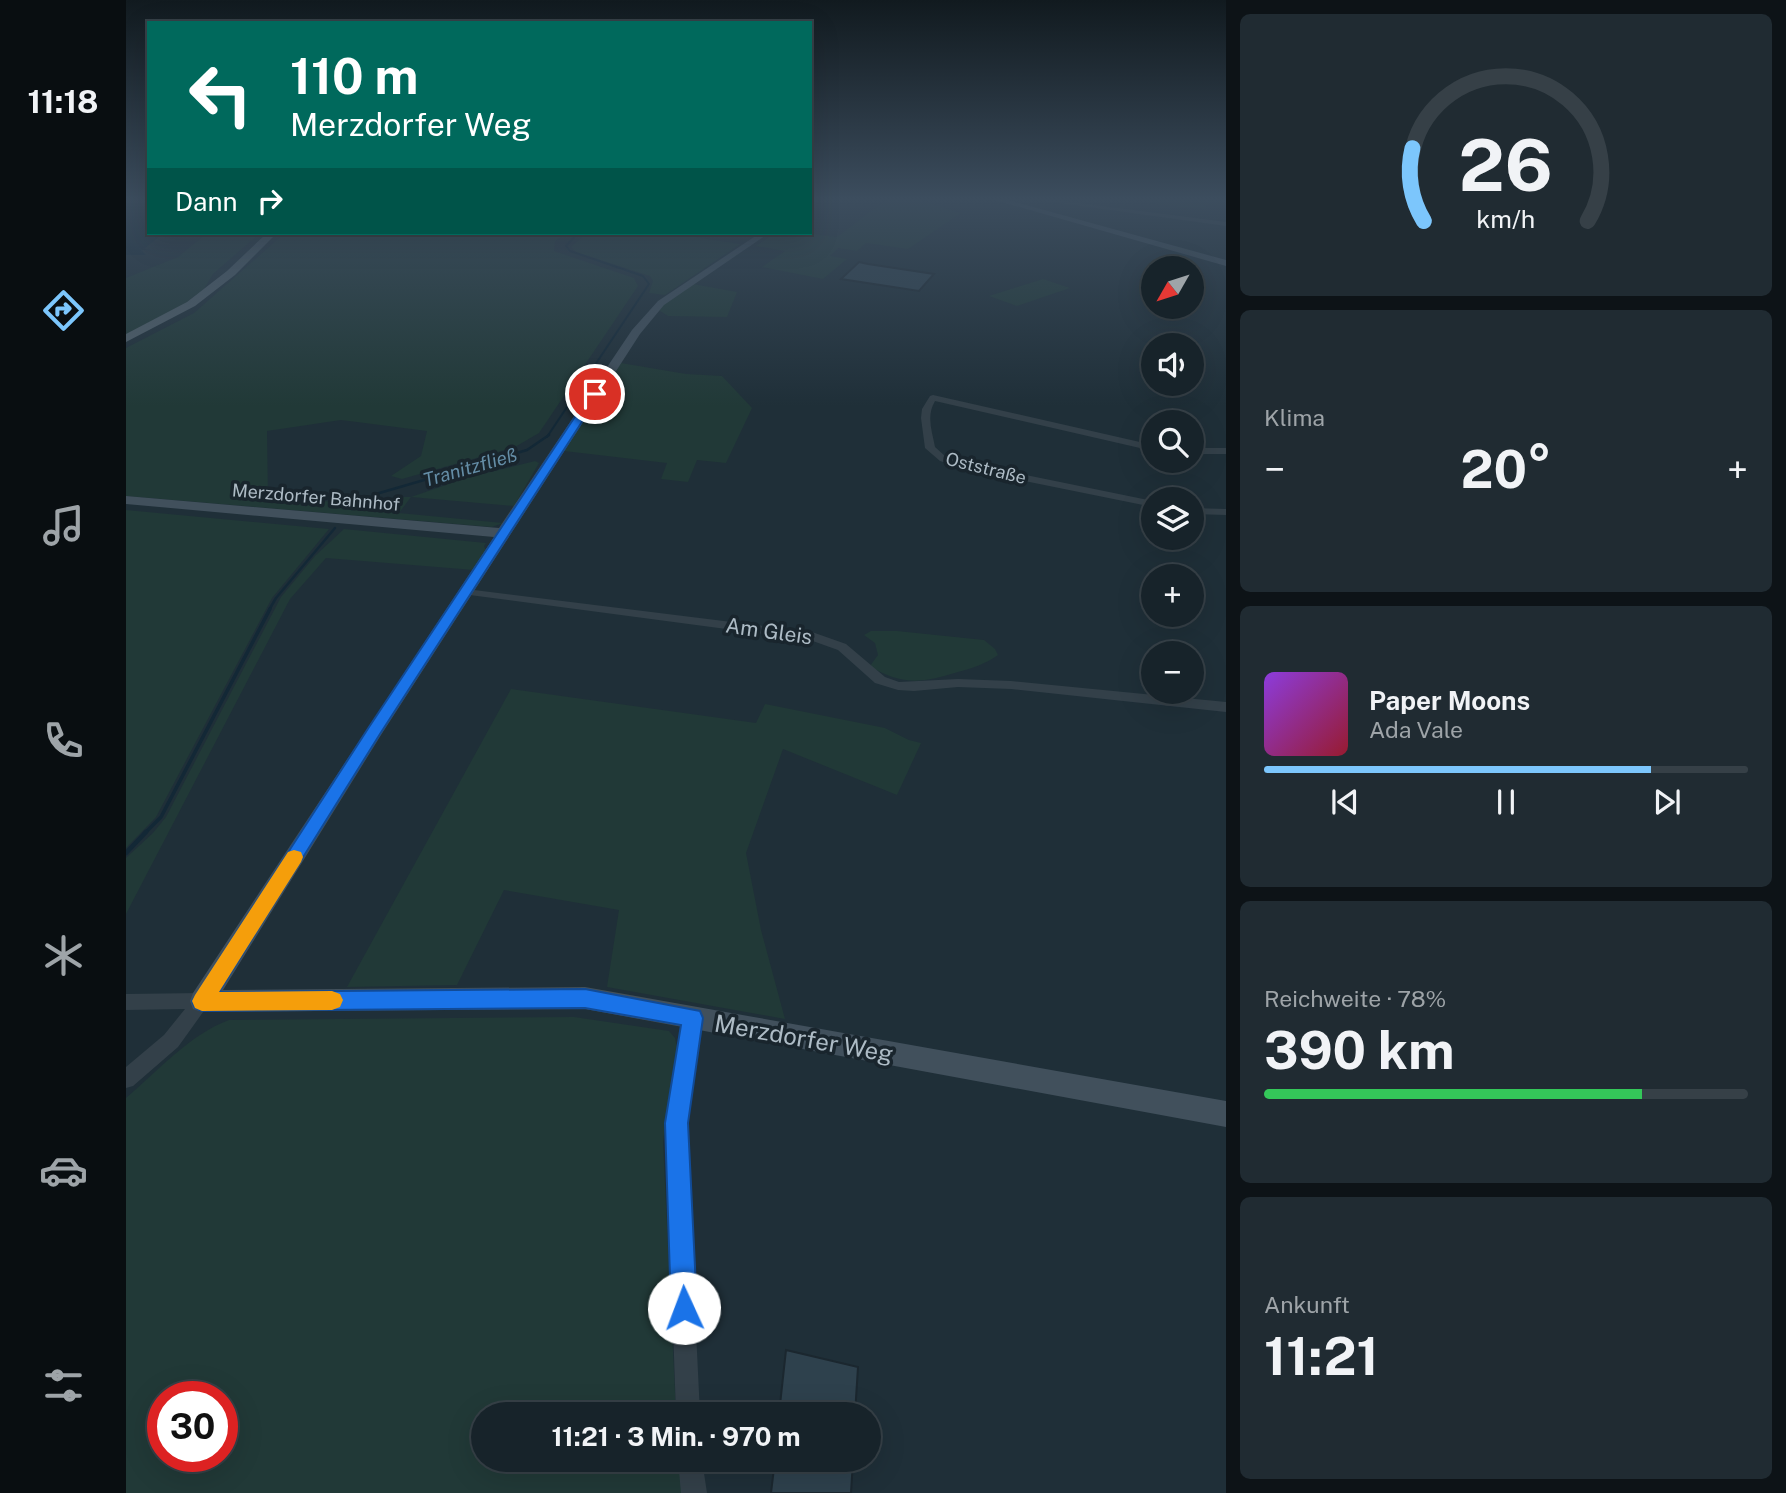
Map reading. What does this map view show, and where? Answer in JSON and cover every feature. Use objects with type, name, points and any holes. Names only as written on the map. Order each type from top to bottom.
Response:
[{"type":"main road","points":[[126,339],[191,304],[238,267]]},
{"type":"street","points":[[126,1079],[171,1041],[202,1001],[374,730],[630,341],[662,303],[715,267]]},
{"type":"street","name":"Oststraße","points":[[1141,445],[933,398],[926,409],[930,448],[952,463],[1141,501]]},
{"type":"street","points":[[1204,450],[1226,451]]},
{"type":"street","name":"Merzdorfer Bahnhof","points":[[126,500],[504,533]]},
{"type":"street","points":[[1204,511],[1226,512]]},
{"type":"street","name":"Am Gleis","points":[[466,592],[812,636],[842,647],[880,680],[898,686],[958,683],[1011,685],[1226,707]]},
{"type":"street","name":"Merzdorfer Weg","points":[[126,1002],[585,998],[1226,1114]]},
{"type":"street","points":[[688,1402],[676,1123],[693,1018]]},
{"type":"street","points":[[691,1472],[694,1493]]},
{"type":"green space","points":[[154,267],[221,267],[213,274],[204,289],[183,305],[126,336],[126,278]]},
{"type":"green space","points":[[247,267],[600,267],[634,278],[638,286],[539,433],[515,447],[402,479],[391,476],[421,456],[427,431],[341,420],[267,431],[268,498],[339,502],[347,509],[356,510],[365,505],[411,497],[399,513],[503,523],[492,527],[126,496],[126,348],[194,313]]},
{"type":"green space","points":[[621,267],[707,267],[665,295],[649,293],[653,281],[650,276]]},
{"type":"green space","points":[[762,267],[838,267],[823,279]]},
{"type":"green space","points":[[1043,279],[1070,288],[1017,306],[989,296]]},
{"type":"green space","points":[[693,284],[737,292],[727,317],[668,316],[657,309]]},
{"type":"green space","points":[[621,363],[686,374],[722,376],[752,408],[726,463],[697,460],[688,482],[661,479],[667,463],[564,451]]},
{"type":"green space","points":[[535,461],[539,463],[514,506],[411,497],[466,478]]},
{"type":"green space","points":[[126,510],[329,529],[272,598],[156,817],[126,848]]},
{"type":"green space","points":[[344,529],[486,543],[486,551],[474,570],[326,558],[290,599],[126,914],[126,858],[166,817],[281,597],[315,556]]},
{"type":"green space","points":[[871,631],[984,640],[998,655],[979,665],[945,676],[903,680],[870,666],[878,655],[875,643],[864,635]]},
{"type":"green space","points":[[511,689],[756,723],[765,704],[885,728],[921,743],[897,795],[783,749],[746,853],[761,930],[785,1019],[607,987],[619,910],[504,890],[457,985],[347,987]]},
{"type":"green space","points":[[574,1017],[669,1031],[675,1038],[677,1047],[663,1142],[675,1402],[471,1402],[471,1472],[680,1472],[683,1493],[126,1493],[126,1098],[187,1044],[229,1020]]},
{"type":"building","points":[[854,267],[886,267],[934,274],[919,291],[841,279]]},
{"type":"building","points":[[786,1350],[858,1367],[856,1402],[780,1402]]},
{"type":"building","points":[[774,1472],[852,1472],[851,1493],[771,1493]]},
{"type":"waterway","name":"Tranitzfließ","points":[[548,436],[649,284],[643,276],[616,267]]},
{"type":"waterway","name":"Tranitzfließ","points":[[352,509],[376,494],[527,450],[548,436]]},
{"type":"waterway","name":"Tranitzfließ","points":[[269,610],[335,528]]},
{"type":"waterway","name":"Tranitzfließ","points":[[146,832],[161,817],[270,609]]},
{"type":"waterway","name":"Tranitzfließ","points":[[126,853],[146,832]]},
{"type":"slow traffic","points":[[294,857],[202,1001],[332,1000]]},
{"type":"route","points":[[595,394],[374,730],[202,1001],[585,998],[693,1018],[676,1123],[684,1308]]}]
